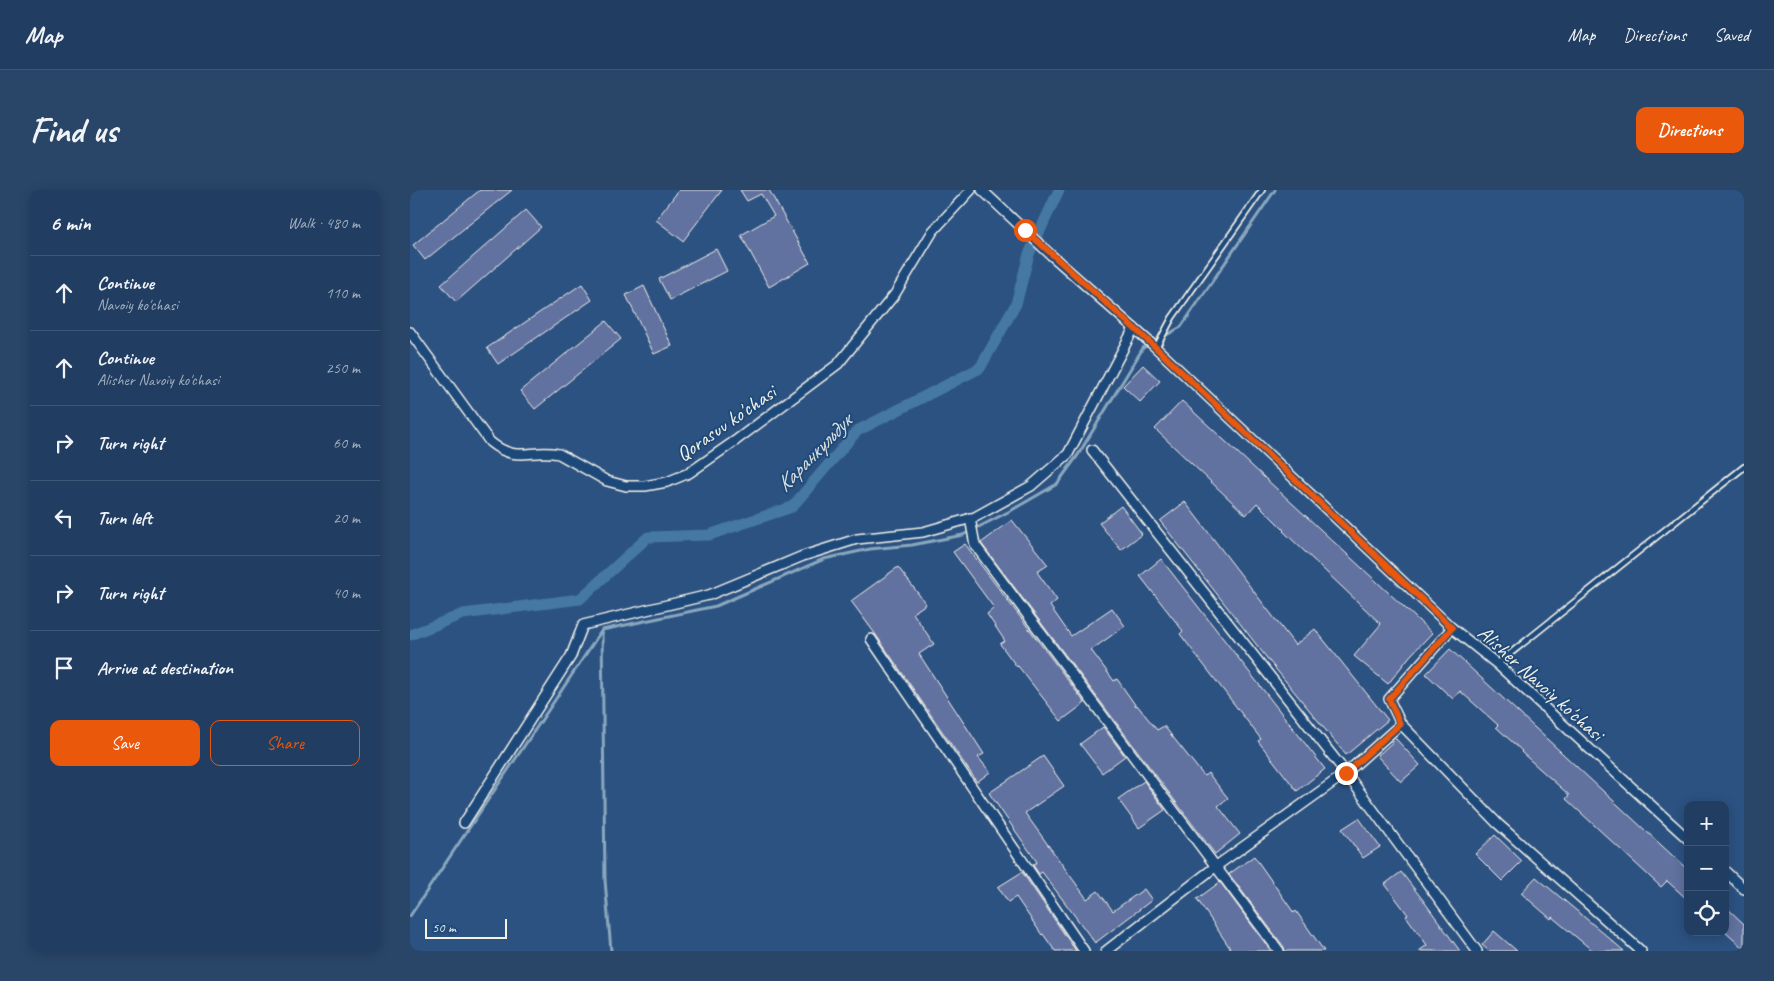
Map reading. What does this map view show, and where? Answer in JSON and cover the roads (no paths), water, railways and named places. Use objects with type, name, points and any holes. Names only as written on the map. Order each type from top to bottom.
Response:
[{"type":"street","name":"Qorasuv ko'chasi","points":[[410,332],[490,442],[498,449],[516,454],[551,452],[560,454],[607,481],[626,486],[645,486],[667,482],[689,473],[838,364],[896,294],[933,231],[971,190]]},
{"type":"street","name":"Alisher Navoiy ko'chasi","points":[[982,190],[1051,255],[1134,328],[1452,628],[1497,664],[1684,836]]},
{"type":"street","points":[[464,823],[571,656],[583,625],[710,595],[803,556],[857,539],[923,532],[970,518],[1030,486],[1068,454],[1134,328]]},
{"type":"street","points":[[1092,450],[1346,773],[1477,951]]},
{"type":"street","points":[[970,518],[975,545],[1279,951]]},
{"type":"street","points":[[1452,628],[1389,699],[1400,724],[1497,823],[1641,951]]},
{"type":"street","points":[[871,639],[1084,951]]},
{"type":"street","points":[[1106,951],[1215,867],[1346,773],[1400,724]]},
{"type":"street","points":[[1729,875],[1744,889]]},
{"type":"lane","points":[[1154,347],[1172,318],[1262,190]]},
{"type":"lane","points":[[1497,664],[1744,467]]},
{"type":"waterway","name":"Каранкульдук","points":[[410,635],[463,614],[580,599],[648,537],[709,535],[792,507],[857,431],[980,368],[1016,304],[1029,254],[1059,190]]},
{"type":"waterway","points":[[410,916],[602,630],[716,606],[824,559],[870,549],[912,545],[963,535],[1057,484],[1078,455],[1143,348],[1181,327],[1275,190]]},
{"type":"waterway","points":[[602,630],[605,880],[611,951]]}]
